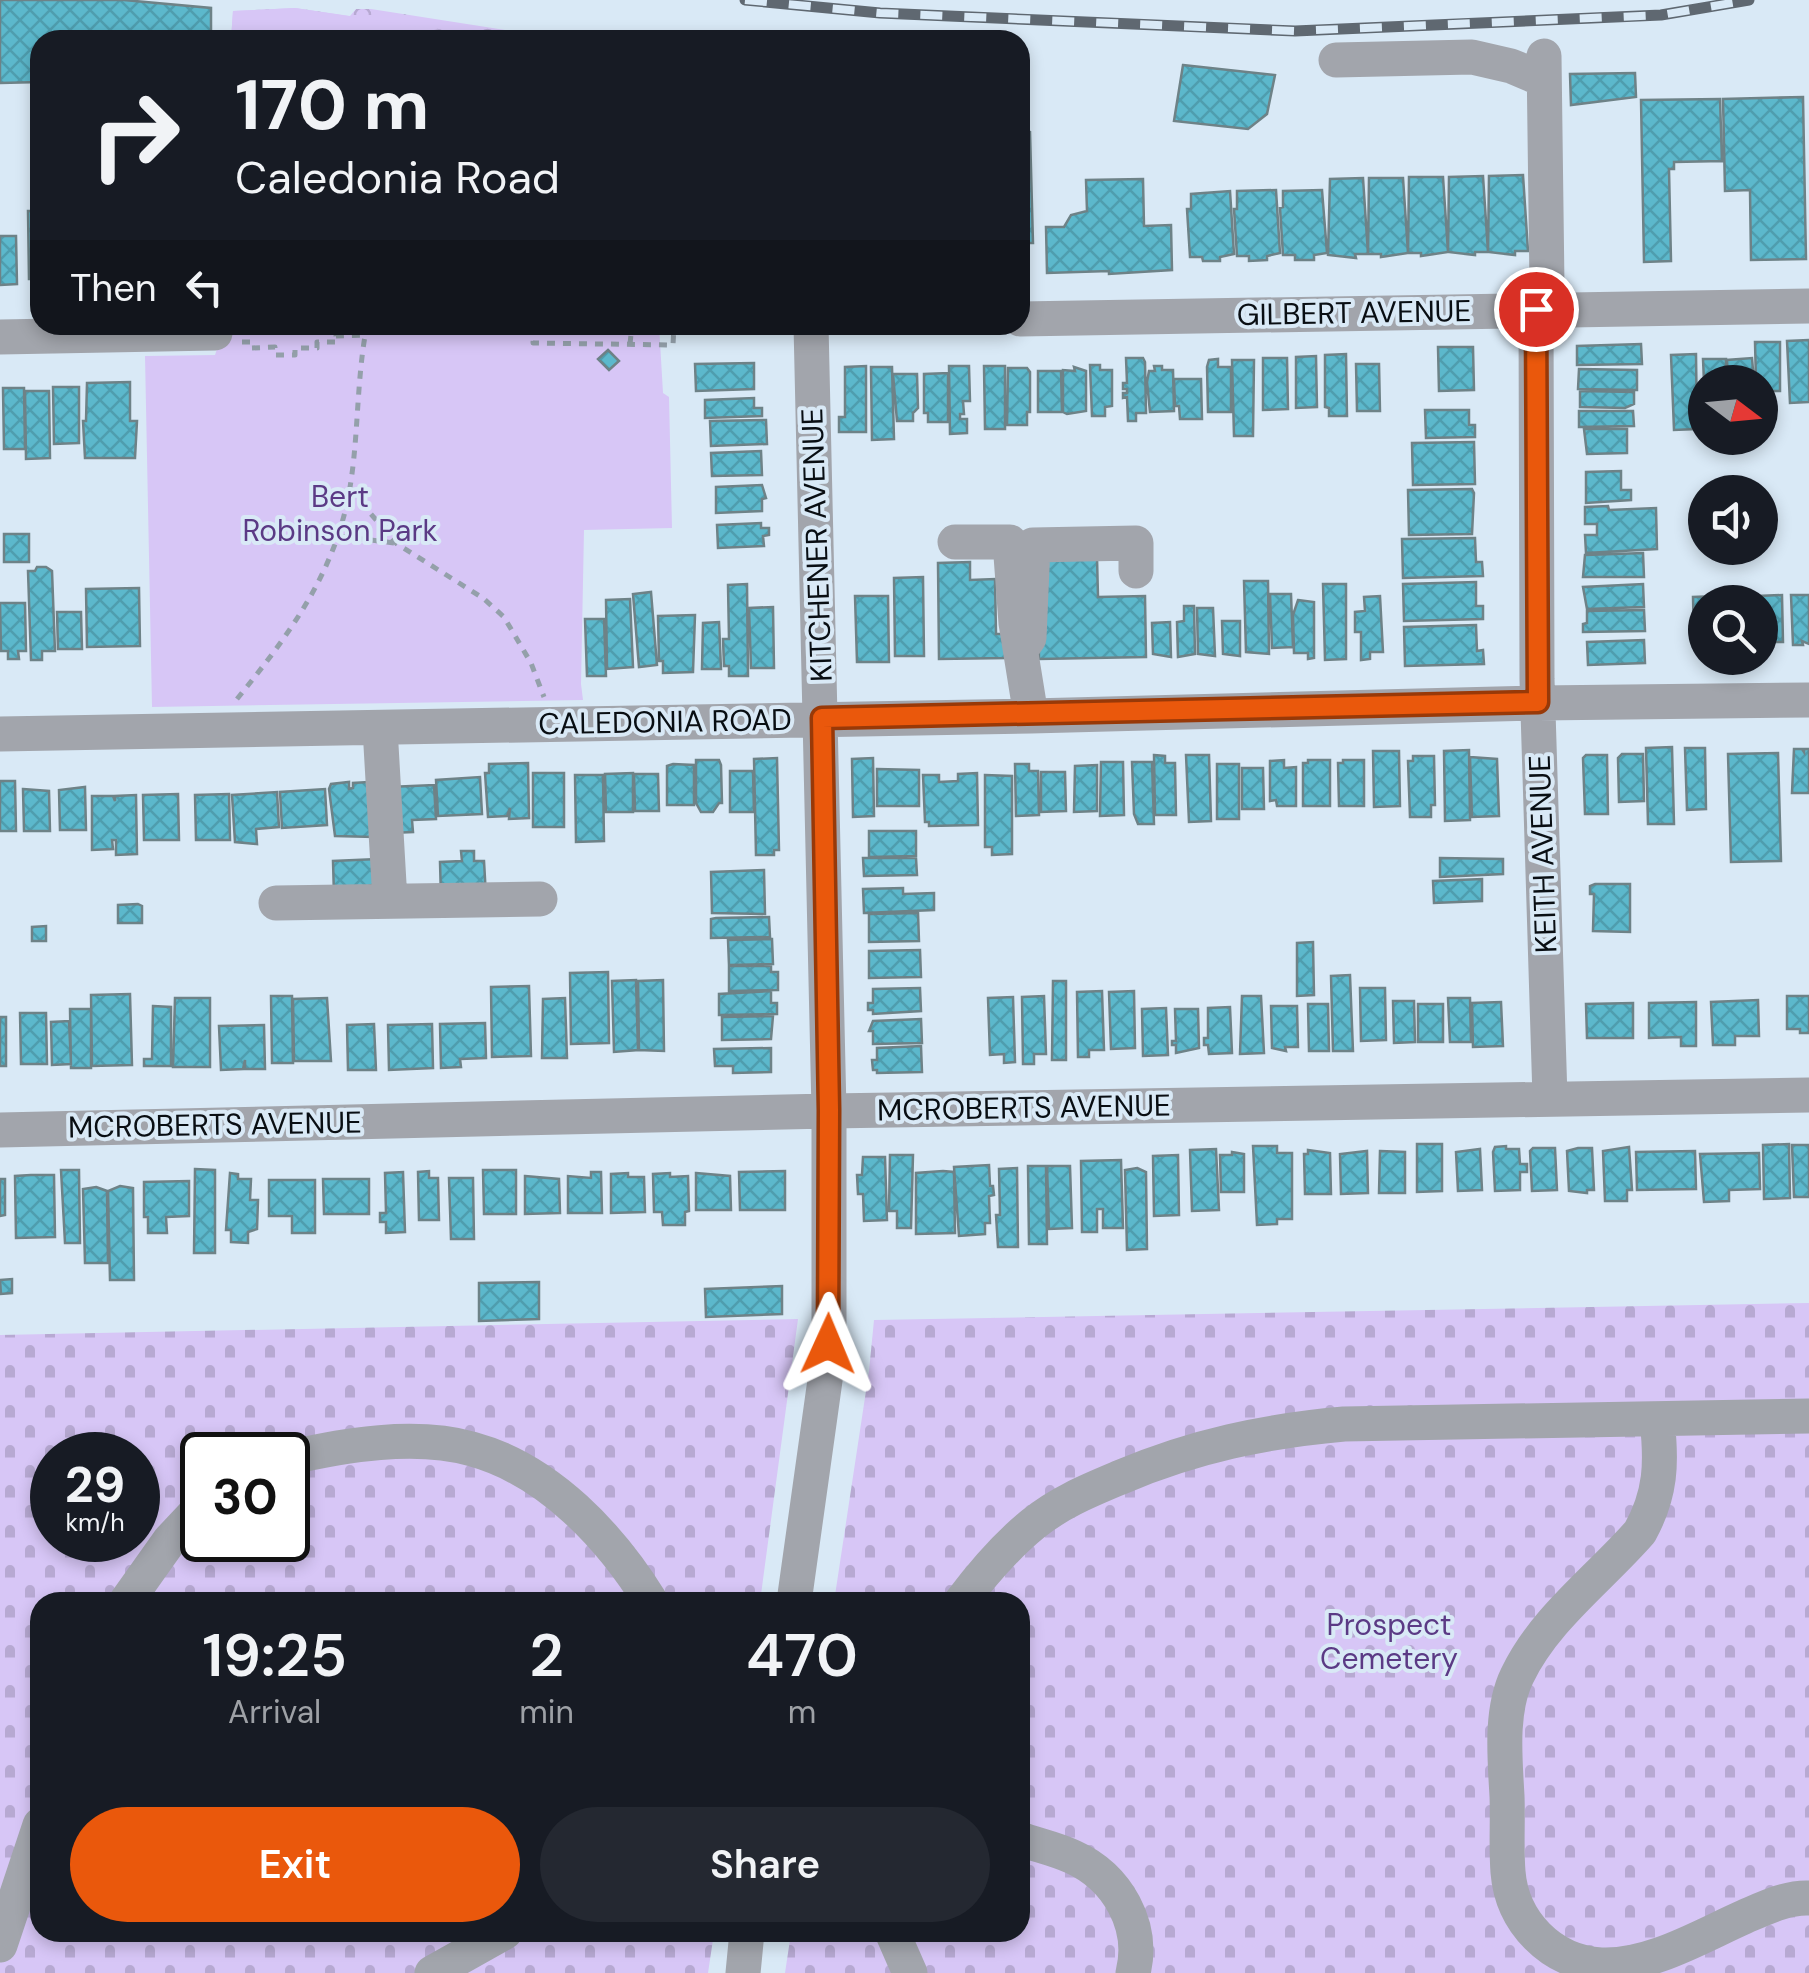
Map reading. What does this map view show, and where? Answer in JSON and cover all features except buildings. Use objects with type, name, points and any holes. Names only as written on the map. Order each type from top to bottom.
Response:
[{"type":"street","name":"KEITH AVENUE","points":[[1336,60],[1472,57],[1510,66],[1544,68],[1547,286],[1536,309],[1538,702],[1550,1098]]},
{"type":"street","name":"GILBERT AVENUE","points":[[1030,319],[1809,306]]},
{"type":"street","name":"KITCHENER AVENUE","points":[[795,1592],[827,1366],[829,1110],[811,335]]},
{"type":"street","points":[[0,337],[225,338]]},
{"type":"street","points":[[955,542],[1010,542],[1016,623],[1031,716]]},
{"type":"street","points":[[1022,648],[1029,638],[1032,545],[1136,543],[1136,571]]},
{"type":"street","name":"CALEDONIA ROAD","points":[[0,734],[1031,716],[1538,702],[1809,700]]},
{"type":"street","points":[[380,728],[390,902]]},
{"type":"street","points":[[276,903],[540,899]]},
{"type":"street","name":"MCROBERTS AVENUE","points":[[0,1130],[829,1110],[1809,1095]]},
{"type":"street","points":[[970,1592],[1012,1544],[1050,1511],[1093,1488],[1200,1446],[1282,1429],[1344,1424],[1809,1416]]},
{"type":"street","points":[[1657,1420],[1661,1476],[1651,1512],[1640,1532],[1537,1643],[1510,1692],[1505,1756],[1508,1874],[1514,1897],[1540,1942],[1582,1962],[1604,1965],[1654,1955],[1764,1908],[1796,1897],[1809,1898]]},
{"type":"street","points":[[310,1454],[416,1443],[470,1448],[493,1456],[540,1481],[569,1504],[622,1559],[644,1592]]},
{"type":"street","points":[[133,1592],[180,1529]]},
{"type":"street","points":[[1030,1842],[1072,1856],[1112,1886],[1128,1908],[1135,1935],[1133,1973]]},
{"type":"street","points":[[0,1945],[30,1856]]},
{"type":"street","points":[[432,1973],[487,1942]]},
{"type":"street","points":[[742,1973],[747,1942]]},
{"type":"street","points":[[896,1942],[910,1973]]},
{"type":"path","points":[[212,731],[293,630],[340,536],[350,490],[365,335],[336,336],[337,342],[316,342],[317,348],[295,348],[296,354],[275,355],[274,347],[252,348],[252,342],[225,338]]},
{"type":"path","points":[[533,335],[533,343],[630,344],[673,344],[673,335]]},
{"type":"path","points":[[630,344],[631,335]]},
{"type":"path","points":[[350,490],[398,544],[483,598],[504,617],[526,654],[546,703]]},
{"type":"path","points":[[340,536],[398,544]]},
{"type":"green space","points":[[295,8],[350,16],[356,9],[371,9],[505,30],[232,30],[233,11]]},
{"type":"green space","points":[[295,8],[440,30],[232,30],[233,11]]},
{"type":"green space","name":"Bert Robinson Park","points":[[222,335],[660,335],[663,393],[669,397],[672,528],[584,530],[583,700],[152,707],[145,356],[215,355]]},
{"type":"green space","name":"Prospect Cemetery","points":[[1809,1303],[1809,1973],[785,1973],[790,1942],[1030,1942],[1030,1592],[836,1592],[874,1320]]},
{"type":"green space","points":[[798,1319],[761,1592],[30,1592],[30,1942],[713,1942],[708,1973],[0,1973],[0,1335]]},
{"type":"railway","points":[[745,0],[880,13],[1295,31],[1661,15],[1749,0]]},
{"type":"route","points":[[828,1344],[829,1110],[822,718],[1538,702],[1536,309]]}]
